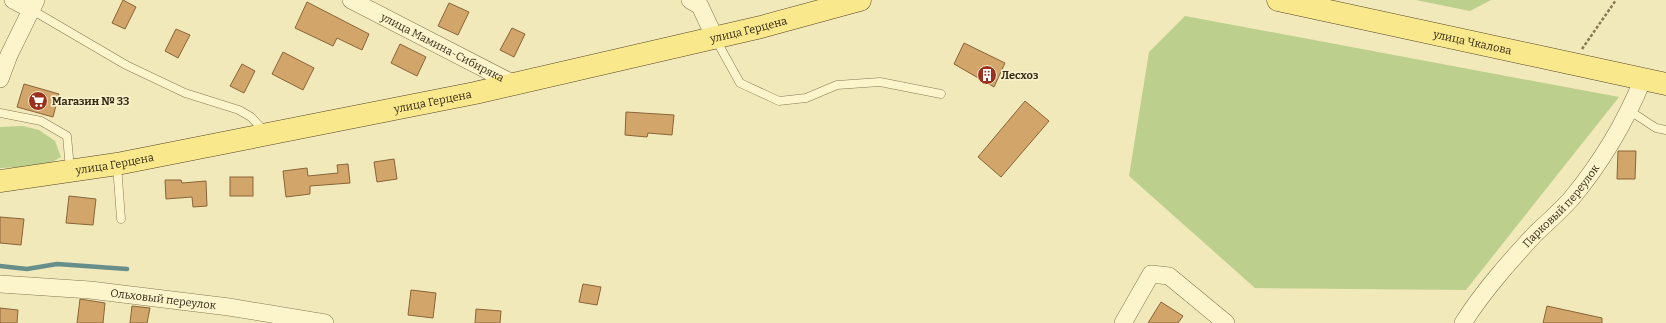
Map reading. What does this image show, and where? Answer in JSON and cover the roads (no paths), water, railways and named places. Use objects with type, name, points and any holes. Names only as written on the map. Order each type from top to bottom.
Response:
[{"type":"main road","name":"улица Герцена","points":[[0,181],[117,164],[514,84],[715,38],[860,0]]},
{"type":"main road","name":"улица Чкалова","points":[[1278,0],[1666,84]]},
{"type":"street","points":[[0,79],[9,55],[34,5],[13,0]]},
{"type":"street","name":"улица Мамина-Сибиряка","points":[[351,0],[514,84]]},
{"type":"street","points":[[690,0],[700,6],[715,38]]},
{"type":"street","name":"Парковый переулок","points":[[1463,323],[1475,304],[1504,269],[1571,198],[1612,143],[1630,111],[1642,79]]},
{"type":"street","points":[[1123,323],[1152,274],[1169,276],[1226,323]]},
{"type":"street","name":"Ольховый переулок","points":[[0,284],[90,290],[229,307],[325,323]]},
{"type":"lane","points":[[34,5],[126,65],[185,92],[239,110],[251,116],[266,134]]},
{"type":"lane","points":[[715,38],[740,83],[779,101],[806,98],[837,85],[880,82],[942,94]]},
{"type":"lane","points":[[1630,111],[1656,128],[1666,130]]},
{"type":"lane","points":[[0,113],[40,121],[67,136],[70,171]]},
{"type":"lane","points":[[117,164],[121,219]]},
{"type":"waterway","points":[[0,266],[27,269],[57,264],[127,269]]},
{"type":"place","name":"Лесхоз","points":[[987,75]]},
{"type":"place","name":"Магазин № 33","points":[[38,101]]}]
